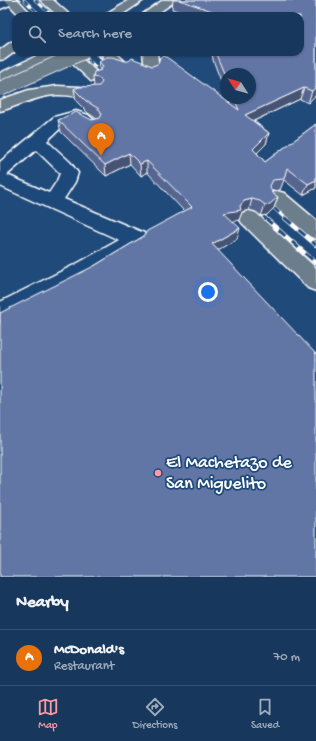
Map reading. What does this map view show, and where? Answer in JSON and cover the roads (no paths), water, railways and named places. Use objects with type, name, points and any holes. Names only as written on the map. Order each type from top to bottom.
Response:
[{"type":"main road","points":[[11,0],[23,12]]},
{"type":"main road","points":[[46,0],[60,12]]},
{"type":"main road","points":[[118,12],[138,0]]},
{"type":"main road","points":[[132,12],[152,0]]},
{"type":"main road","points":[[160,12],[171,9]]},
{"type":"main road","points":[[0,56],[12,48]]},
{"type":"main road","points":[[0,78],[47,56]]},
{"type":"main road","points":[[71,56],[96,78]]},
{"type":"main road","points":[[2,100],[75,56]]},
{"type":"main road","points":[[112,56],[125,68]]},
{"type":"main road","points":[[150,56],[152,72]]},
{"type":"main road","points":[[0,78],[9,82],[13,89],[12,96],[2,100]]},
{"type":"main road","points":[[2,100],[51,90],[75,90],[94,94]]},
{"type":"main road","points":[[277,198],[316,231]]},
{"type":"main road","points":[[249,218],[316,282]]},
{"type":"street","points":[[0,5],[11,0]]},
{"type":"street","points":[[0,171],[60,121],[71,116],[81,117],[94,125]]},
{"type":"street","points":[[37,141],[64,166],[68,173],[66,182],[52,202]]},
{"type":"street","points":[[0,179],[137,239],[88,268],[0,313]]},
{"type":"railway","points":[[24,0],[37,12]]},
{"type":"railway","points":[[35,0],[48,12]]},
{"type":"railway","points":[[84,56],[102,73]]},
{"type":"railway","points":[[99,56],[111,67]]},
{"type":"railway","points":[[274,208],[286,219]]},
{"type":"railway","points":[[265,218],[316,263]]},
{"type":"railway","points":[[285,218],[316,245]]},
{"type":"place","name":"McDonald's","points":[[101,156]]},
{"type":"place","name":"El Machetazo de San Miguelito","points":[[158,473]]}]
